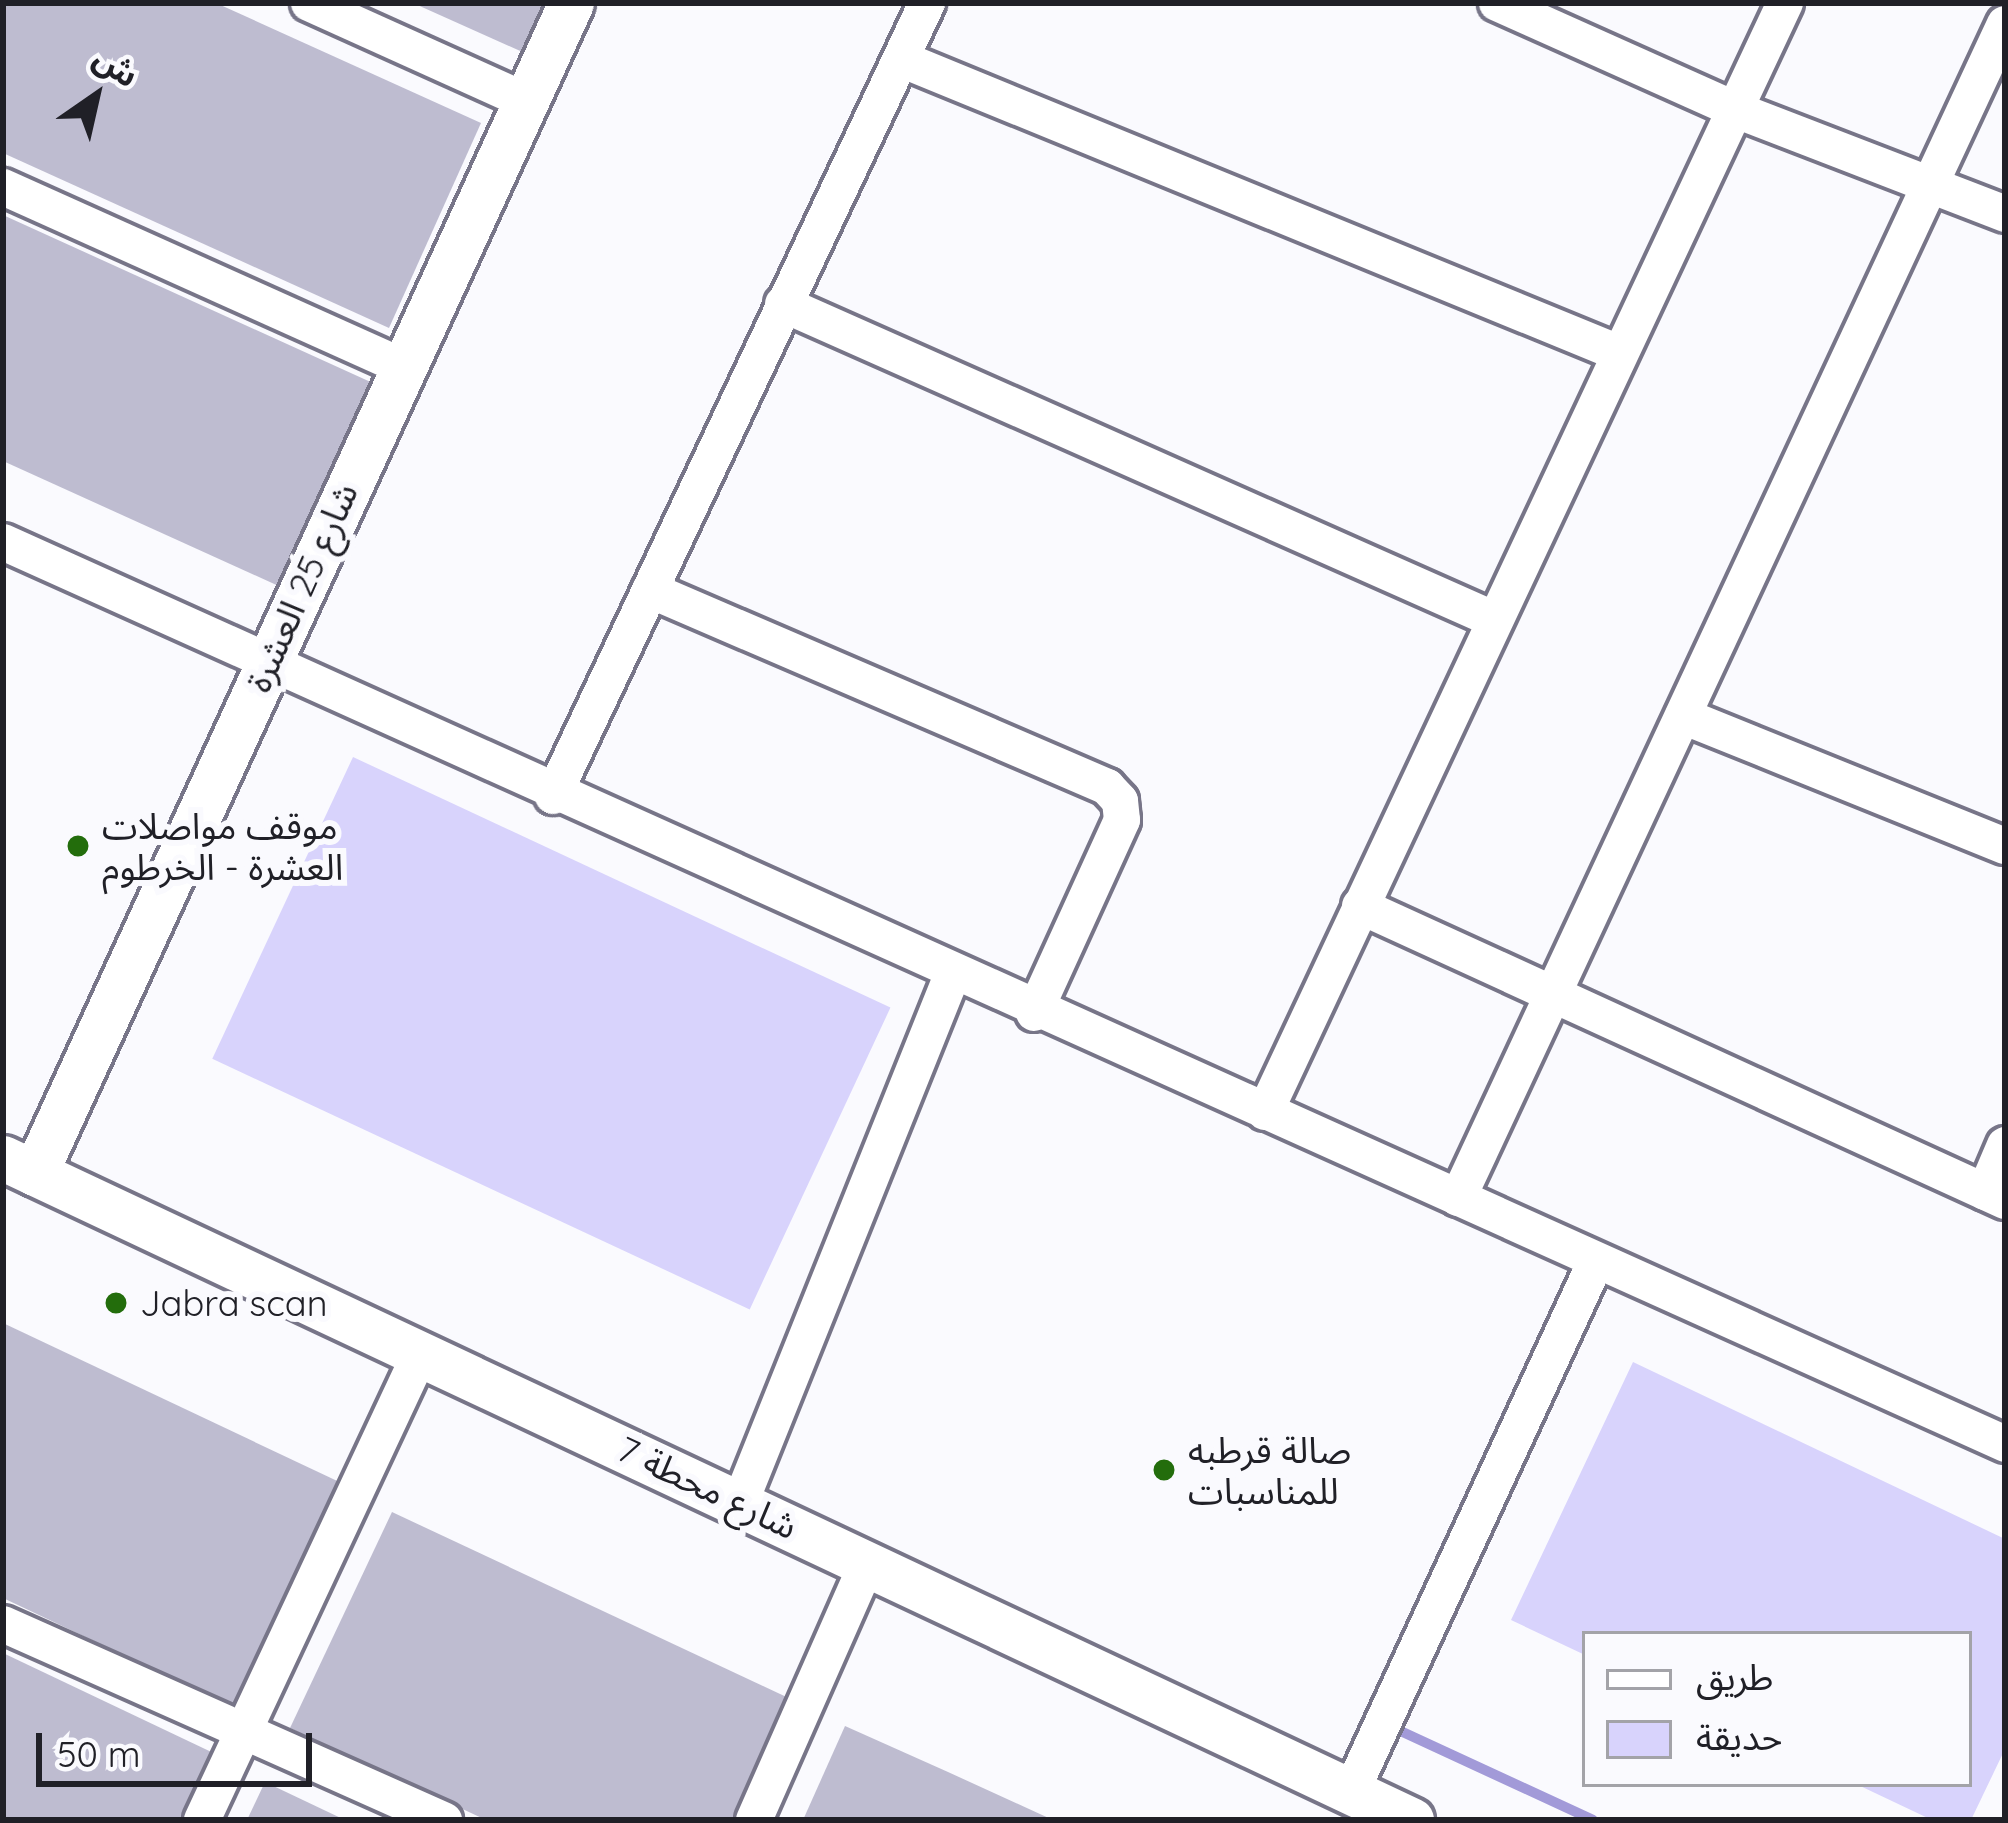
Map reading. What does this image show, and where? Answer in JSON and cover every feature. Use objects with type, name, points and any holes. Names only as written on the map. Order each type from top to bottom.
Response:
[{"type":"street","points":[[309,3],[524,100]]},
{"type":"street","name":"شارع 25 العشرة","points":[[19,1165],[130,978],[265,665],[571,3]]},
{"type":"street","points":[[553,796],[927,3]]},
{"type":"street","points":[[1497,3],[1736,110],[2005,214]]},
{"type":"street","points":[[1265,1112],[1785,3]]},
{"type":"street","points":[[1457,1198],[2005,24]]},
{"type":"street","points":[[902,58],[1619,353]]},
{"type":"street","points":[[3,187],[402,366]]},
{"type":"street","points":[[783,304],[1495,620]]},
{"type":"street","points":[[3,542],[553,796],[2005,1444]]},
{"type":"street","points":[[650,590],[1108,787],[1120,801],[1122,820],[1034,1012]]},
{"type":"street","points":[[1683,716],[2005,846]]},
{"type":"street","points":[[1360,906],[1995,1197],[2005,1145]]},
{"type":"street","points":[[740,1503],[952,975]]},
{"type":"street","name":"شارع محطة 7","points":[[19,1165],[1411,1820]]},
{"type":"street","points":[[1351,1792],[1597,1261]]},
{"type":"street","points":[[202,1820],[421,1352]]},
{"type":"street","points":[[754,1820],[868,1561]]},
{"type":"street","points":[[3,1624],[444,1820]]},
{"type":"green space","points":[[353,757],[890,1008],[750,1309],[212,1059]]},
{"type":"green space","points":[[1633,1362],[2005,1539],[2005,1749],[1971,1820],[1932,1820],[1862,1787],[1972,1787],[1972,1631],[1582,1631],[1582,1654],[1511,1620]]},
{"type":"building","points":[[3,3],[216,3],[481,123],[389,328],[3,153]]},
{"type":"building","points":[[413,3],[551,3],[527,54]]},
{"type":"building","points":[[3,215],[375,384],[283,588],[3,461]]},
{"type":"building","points":[[3,1323],[350,1487],[244,1712],[3,1598]]},
{"type":"building","points":[[392,1512],[795,1701],[740,1820],[486,1820],[290,1728]]},
{"type":"building","points":[[3,1653],[224,1758],[194,1820],[3,1820]]},
{"type":"building","points":[[845,1726],[948,1772],[1053,1820],[803,1820]]},
{"type":"building","points":[[265,1782],[345,1820],[247,1820]]},
{"type":"waterway","points":[[1394,1728],[1593,1820]]},
{"type":"place","name":"موقف مواصلات العشرة - الخرطوم","points":[[78,846]]},
{"type":"place","name":"Jabra scan","points":[[116,1303]]},
{"type":"place","name":"صالة قرطبه للمناسبات","points":[[1164,1470]]}]
